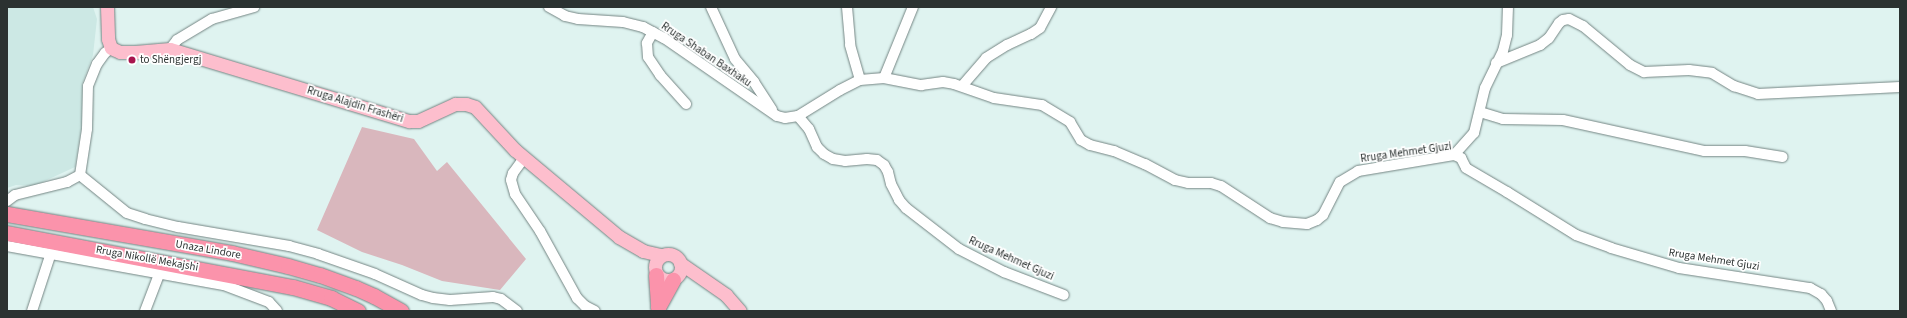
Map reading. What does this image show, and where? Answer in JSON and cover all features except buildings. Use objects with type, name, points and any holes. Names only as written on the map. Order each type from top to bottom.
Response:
[{"type":"highway","name":"Unaza Lindore","points":[[7,214],[232,253],[320,275],[374,296],[401,311]]},
{"type":"highway","name":"Unaza Lindore","points":[[7,233],[280,284],[331,298],[358,311]]},
{"type":"highway","points":[[657,265],[658,309]]},
{"type":"highway","points":[[658,309],[678,272]]},
{"type":"highway","points":[[374,296],[386,298],[408,311]]},
{"type":"main road","points":[[107,7],[108,39],[111,48]]},
{"type":"main road","name":"Rruga Alajdin Frashëri","points":[[111,48],[126,52],[170,49],[409,121],[418,121],[455,104],[471,105],[479,109],[506,141],[524,158],[618,237],[643,251],[657,265],[661,279],[678,272],[701,279],[726,295],[740,311]]},
{"type":"main road","name":"Rruga Alajdin Frashëri","points":[[657,265],[673,255],[678,272]]},
{"type":"street","points":[[170,49],[177,40],[212,19],[254,7]]},
{"type":"street","name":"Rruga Shaban Baxhaku","points":[[550,7],[565,16],[594,21],[623,22],[643,27],[777,116]]},
{"type":"street","points":[[711,7],[735,59],[754,82],[764,100],[777,116],[785,118],[798,116]]},
{"type":"street","points":[[847,7],[850,45],[860,80]]},
{"type":"street","points":[[884,78],[913,7]]},
{"type":"street","points":[[962,86],[986,58],[1007,45],[1032,34],[1040,28],[1051,7]]},
{"type":"street","points":[[1454,155],[1474,133],[1485,88],[1503,51],[1508,7]]},
{"type":"street","points":[[1496,63],[1540,45],[1549,38],[1559,23],[1563,20],[1570,19],[1583,26],[1630,66],[1644,72],[1690,70],[1712,73],[1734,86],[1758,94],[1900,88]]},
{"type":"street","points":[[652,32],[647,43],[648,57],[656,70],[686,104]]},
{"type":"street","points":[[80,175],[87,129],[88,86],[97,64],[105,53],[111,48]]},
{"type":"street","name":"Rruga Mehmet Gjuzi","points":[[1064,295],[1004,272],[958,249],[906,208],[899,200],[891,184],[884,164],[877,160],[867,159],[845,161],[824,154],[817,147],[809,129],[798,116],[840,90],[860,80],[884,78],[921,84],[943,82],[962,86],[994,98],[1042,105],[1062,115],[1070,122],[1081,140],[1090,145],[1114,151],[1145,164],[1175,180],[1188,183],[1211,183],[1221,186],[1270,218],[1283,222],[1307,224],[1317,220],[1322,215],[1340,182],[1358,171],[1454,155],[1461,158],[1466,168],[1576,235],[1611,248],[1679,268],[1810,288],[1821,294],[1827,301],[1831,311]]},
{"type":"street","points":[[1480,112],[1503,119],[1563,120],[1704,151],[1745,151],[1783,157]]},
{"type":"street","points":[[524,158],[513,173],[512,180],[515,194],[540,231],[576,298],[585,306],[596,311]]},
{"type":"street","points":[[7,201],[15,195],[67,182],[80,175]]},
{"type":"street","points":[[80,175],[128,214],[178,227],[289,246],[318,254],[375,274],[422,295],[450,300],[493,297],[501,299],[517,311]]},
{"type":"street","name":"Rruga Nikollë Mekajshi","points":[[7,246],[224,285],[269,302],[277,311]]},
{"type":"street","points":[[32,311],[51,254]]},
{"type":"street","points":[[146,311],[159,274]]},
{"type":"shaded area","points":[[7,7],[93,7],[97,19],[93,55],[82,84],[84,110],[75,167],[34,186],[16,185],[7,188]]},
{"type":"shaded area","points":[[362,127],[414,139],[437,171],[447,162],[526,259],[500,290],[442,281],[402,265],[362,252],[317,230]]},
{"type":"place","name":"to Shëngjergj","points":[[132,60]]}]
